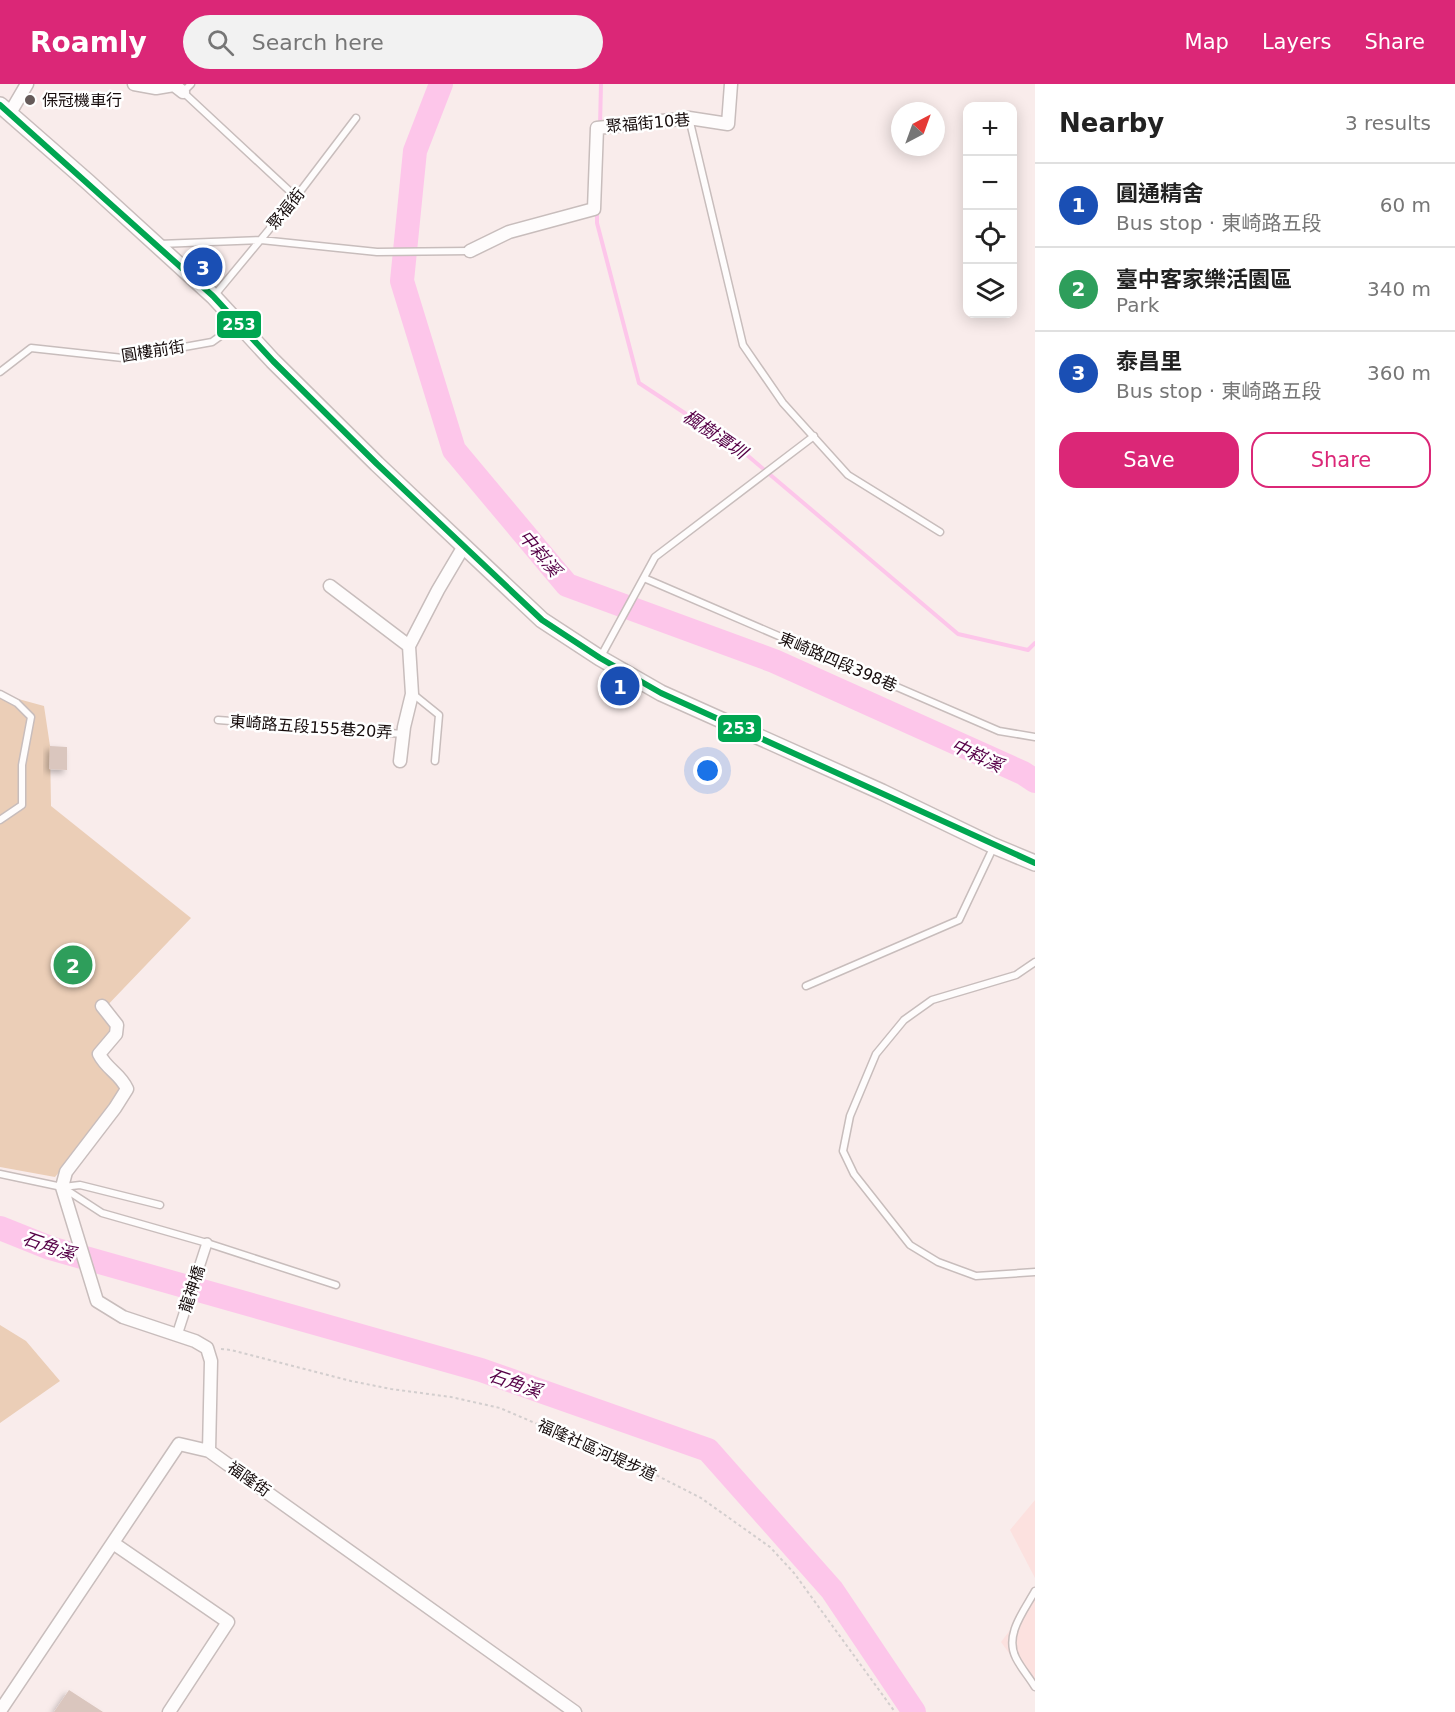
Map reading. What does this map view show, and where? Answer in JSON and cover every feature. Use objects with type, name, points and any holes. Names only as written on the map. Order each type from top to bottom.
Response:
[{"type":"street","points":[[27,84],[5,109],[213,296],[237,324],[377,464],[542,620],[600,658],[661,693],[1035,863]]},
{"type":"street","points":[[134,84],[156,88],[174,85],[187,88]]},
{"type":"street","name":"聚福街10巷","points":[[470,251],[509,232],[594,209],[597,128],[688,118],[728,124],[731,84]]},
{"type":"street","points":[[400,761],[403,734],[412,694],[409,646],[464,546]]},
{"type":"street","points":[[330,586],[409,646]]},
{"type":"street","points":[[102,1006],[117,1025],[116,1034],[99,1054],[104,1065],[123,1079],[127,1089],[66,1172],[62,1187],[97,1301],[123,1317],[195,1341],[207,1348],[211,1361],[209,1451]]},
{"type":"street","name":"龍神橋","points":[[177,1335],[207,1243]]},
{"type":"street","name":"福隆街","points":[[0,1711],[179,1444],[209,1451],[575,1712]]},
{"type":"street","points":[[113,1543],[228,1622],[169,1712]]},
{"type":"lane","points":[[187,88],[296,197]]},
{"type":"lane","name":"聚福街","points":[[213,296],[296,197],[356,118]]},
{"type":"lane","points":[[688,118],[743,345],[783,403],[848,475],[940,532]]},
{"type":"lane","points":[[156,244],[261,240],[377,252],[470,251]]},
{"type":"lane","name":"圓樓前街","points":[[0,372],[31,348],[123,358],[212,342],[237,324]]},
{"type":"lane","points":[[600,658],[656,557],[814,436]]},
{"type":"lane","name":"東崎路四段398巷","points":[[644,578],[999,731],[1035,737]]},
{"type":"lane","points":[[0,694],[17,703],[31,717],[22,765],[22,805],[0,820]]},
{"type":"lane","points":[[412,694],[439,715],[435,761]]},
{"type":"lane","name":"東崎路五段155巷20弄","points":[[218,720],[403,734]]},
{"type":"lane","points":[[806,986],[959,920],[994,846]]},
{"type":"lane","points":[[1034,964],[1016,975],[932,1000],[904,1020],[876,1054],[850,1116],[843,1151],[854,1174],[910,1245],[938,1262],[976,1276],[1035,1272]]},
{"type":"lane","points":[[0,1174],[62,1187],[80,1185],[160,1205]]},
{"type":"lane","points":[[62,1187],[102,1213],[207,1243],[336,1285]]},
{"type":"lane","points":[[1035,1591],[1013,1631],[1012,1642],[1015,1656],[1035,1687]]},
{"type":"path","name":"福隆社區河堤步道","points":[[207,1348],[231,1350],[351,1381],[452,1397],[500,1408],[656,1474],[701,1498],[770,1547],[794,1573],[895,1712]]},
{"type":"shaded area","points":[[0,694],[44,706],[50,746],[51,806],[191,918],[101,1012],[115,1031],[95,1056],[126,1090],[55,1177],[0,1167]]},
{"type":"shaded area","points":[[0,1325],[26,1341],[60,1381],[0,1423]]},
{"type":"shaded area","points":[[1035,1500],[1035,1578],[1010,1530]]},
{"type":"shaded area","points":[[1035,1597],[1035,1689],[1001,1642]]},
{"type":"building","points":[[50,746],[67,747],[67,770],[49,769]]},
{"type":"building","points":[[69,1690],[103,1712],[54,1712]]},
{"type":"waterway","name":"中嵙溪","points":[[441,84],[415,151],[402,281],[454,450],[567,585],[774,661],[1023,773],[1035,781]]},
{"type":"waterway","name":"楓樹潭圳","points":[[600,126],[601,84]]},
{"type":"waterway","name":"楓樹潭圳","points":[[597,209],[597,223],[639,383],[741,450],[958,634],[1028,650],[1035,643]]},
{"type":"waterway","name":"石角溪","points":[[0,1228],[50,1248],[481,1370],[708,1450],[832,1590],[914,1712]]},
{"type":"transit line","name":"253","points":[[0,105],[213,296],[273,361],[377,464],[542,620],[600,658],[661,693],[1035,863]]},
{"type":"place","name":"保冠機車行","points":[[30,100]]},
{"type":"place","name":"泰昌里","points":[[203,267]]},
{"type":"place","name":"圓通精舍","points":[[620,686]]},
{"type":"place","name":"臺中客家樂活園區","points":[[73,965]]}]
